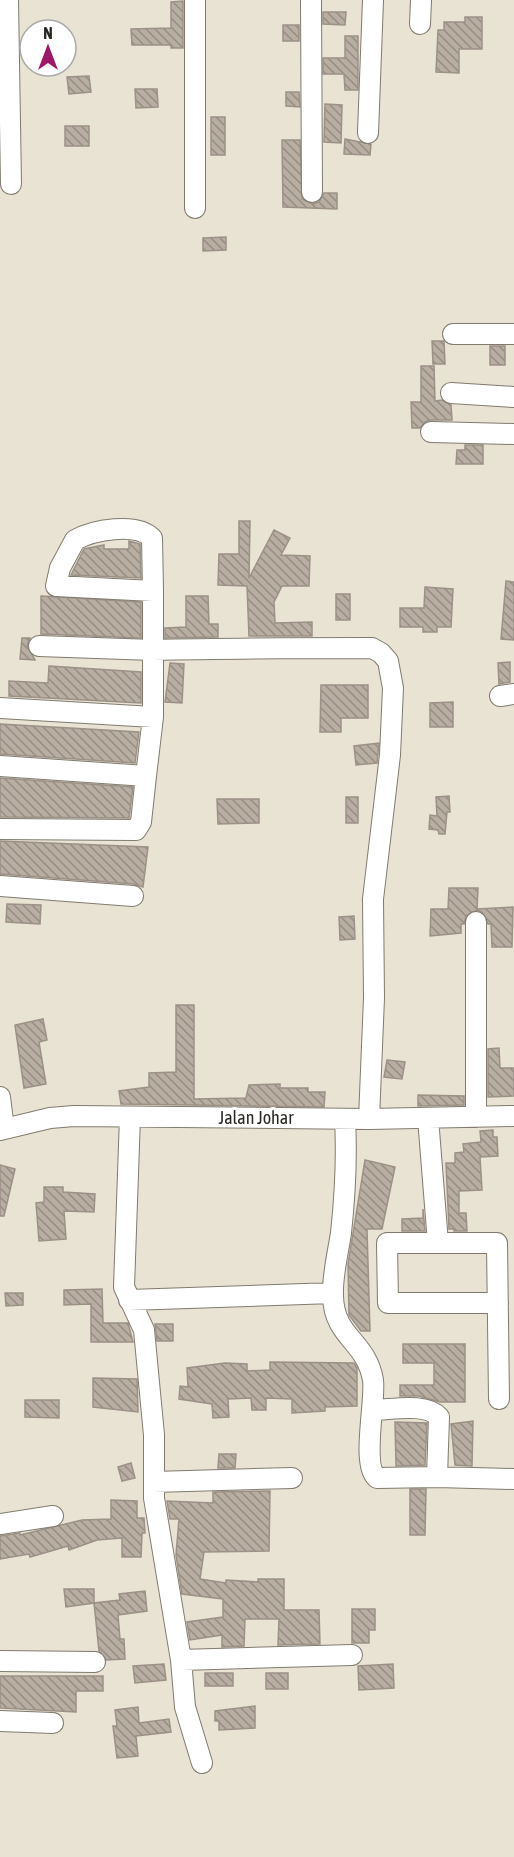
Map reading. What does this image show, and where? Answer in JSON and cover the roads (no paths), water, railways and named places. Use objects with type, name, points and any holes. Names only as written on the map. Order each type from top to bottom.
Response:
[{"type":"street","points":[[8,0],[5,99],[11,184]]},
{"type":"street","points":[[195,0],[195,208]]},
{"type":"street","points":[[310,0],[312,192]]},
{"type":"street","points":[[368,133],[373,0]]},
{"type":"street","points":[[420,24],[421,0]]},
{"type":"street","points":[[453,334],[514,334]]},
{"type":"street","points":[[451,393],[514,397]]},
{"type":"street","points":[[431,432],[514,435]]},
{"type":"street","points":[[0,828],[136,830],[141,822],[153,717],[153,591],[152,538],[146,532],[101,530],[75,540],[60,568],[56,586],[153,591]]},
{"type":"street","points":[[39,646],[153,650],[222,647],[260,650],[372,648],[388,661],[392,699],[386,799],[373,899],[374,998],[369,1119]]},
{"type":"street","points":[[0,708],[153,717]]},
{"type":"street","points":[[0,765],[146,776]]},
{"type":"street","points":[[0,886],[133,896]]},
{"type":"street","points":[[477,922],[477,1117]]},
{"type":"street","points":[[0,1097],[2,1129]]},
{"type":"street","name":"Jalan Johar","points":[[2,1129],[58,1118],[369,1119],[514,1116]]},
{"type":"street","points":[[129,1117],[124,1282],[129,1300],[143,1325],[148,1353],[154,1435],[154,1482],[181,1660],[184,1707],[202,1763]]},
{"type":"street","points":[[429,1118],[438,1243]]},
{"type":"street","points":[[345,1119],[341,1230],[333,1293],[334,1309],[340,1328],[365,1354],[373,1381],[370,1445],[374,1476],[390,1479],[437,1477],[514,1479]]},
{"type":"street","points":[[504,1312],[388,1304],[387,1243],[497,1243],[504,1312],[504,1391]]},
{"type":"street","points":[[129,1300],[333,1293]]},
{"type":"street","points":[[372,1410],[423,1409],[436,1413],[439,1417],[437,1477]]},
{"type":"street","points":[[154,1482],[292,1478]]},
{"type":"street","points":[[0,1524],[53,1516]]},
{"type":"street","points":[[181,1660],[352,1655]]},
{"type":"street","points":[[0,1661],[94,1662]]},
{"type":"street","points":[[0,1721],[53,1722]]}]
